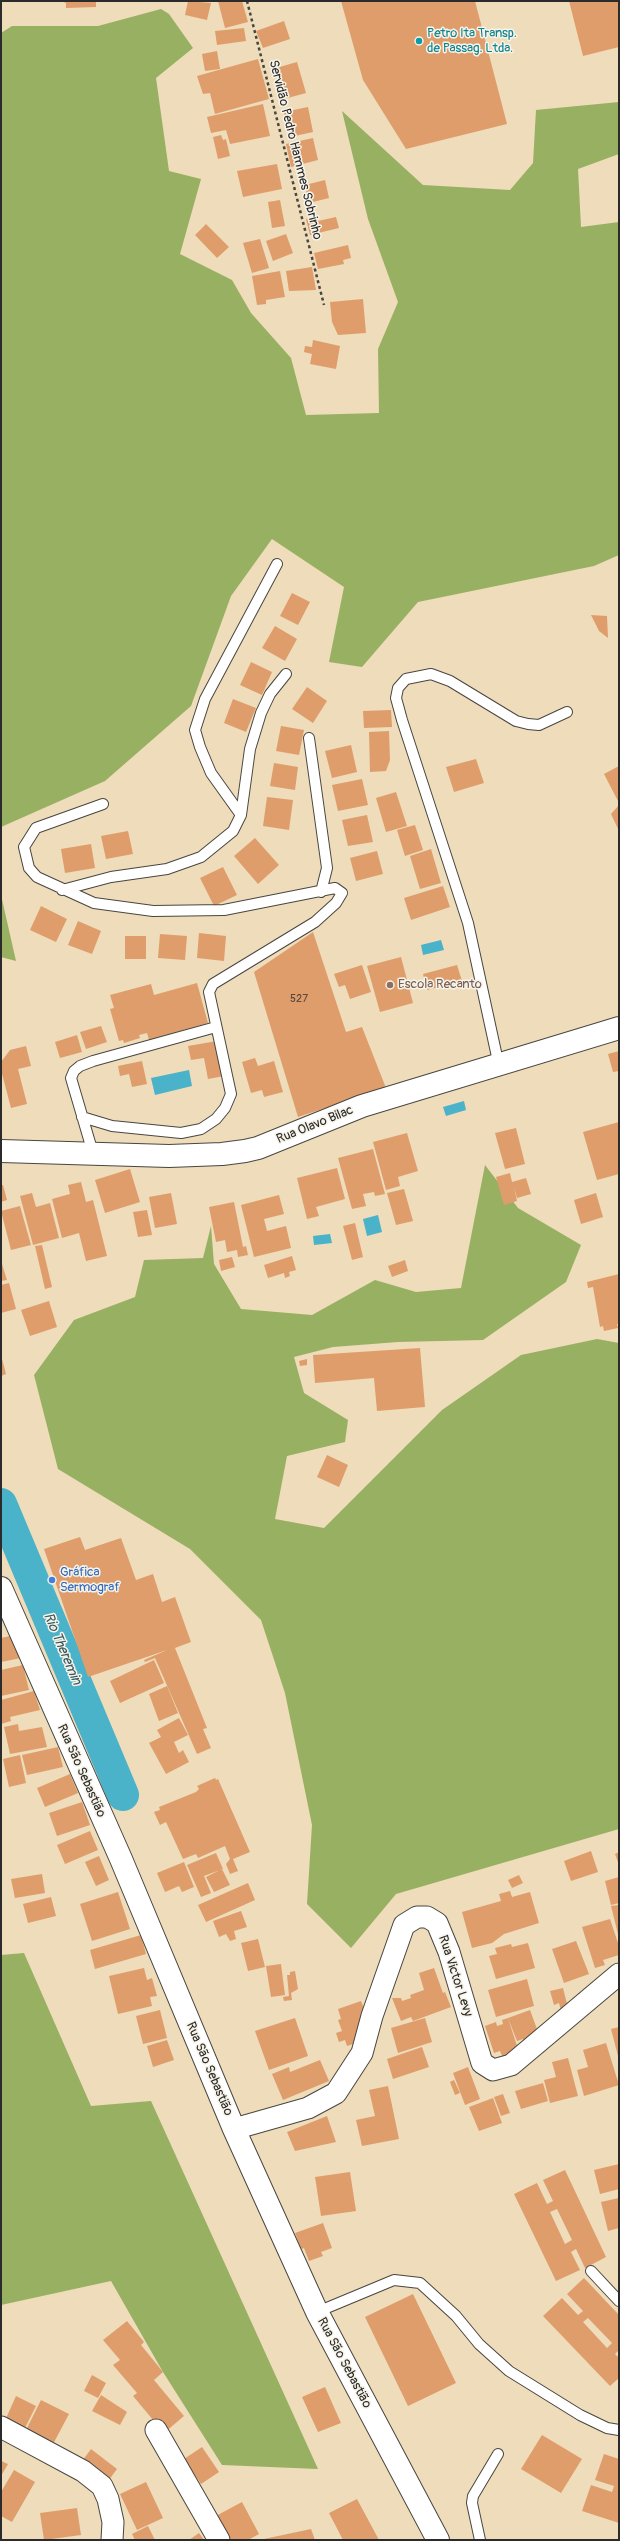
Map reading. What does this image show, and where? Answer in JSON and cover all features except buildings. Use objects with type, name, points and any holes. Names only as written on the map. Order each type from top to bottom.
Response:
[{"type":"street","name":"Rua Olavo Bilac","points":[[1,1151],[170,1156],[222,1154],[258,1148],[362,1106],[499,1066],[619,1028]]},
{"type":"street","name":"Rua São Sebastião","points":[[1,1588],[6,1618],[121,1859],[234,2129],[317,2312],[438,2540]]},
{"type":"street","name":"Rua Victor Levy","points":[[234,2129],[308,2108],[336,2093],[362,2053],[372,2016],[402,1929],[409,1920],[417,1917],[427,1917],[437,1923],[449,1952],[482,2064],[493,2070],[511,2065],[619,1974]]},
{"type":"street","points":[[1,2427],[83,2471],[102,2486],[108,2499],[113,2522],[112,2540]]},
{"type":"street","points":[[156,2430],[219,2540]]},
{"type":"lane","points":[[241,815],[211,773],[200,747],[196,730],[205,699],[277,564]]},
{"type":"lane","points":[[62,890],[111,877],[167,869],[201,857],[233,831],[241,815],[250,749],[261,712],[270,694],[286,674]]},
{"type":"lane","points":[[499,1066],[468,923],[396,698],[398,688],[406,679],[431,674],[450,681],[516,721],[539,725],[567,712]]},
{"type":"lane","points":[[309,738],[327,868],[321,892]]},
{"type":"lane","points":[[82,1117],[112,1126],[181,1133],[201,1129],[216,1119],[231,1094],[209,992],[213,984],[315,922],[336,903],[342,893],[335,888],[321,892],[224,910],[197,912],[127,908],[94,903],[62,890],[37,877],[29,868],[24,847],[28,837],[36,828],[103,804]]},
{"type":"lane","points":[[93,1153],[71,1078],[80,1066],[216,1027]]},
{"type":"lane","points":[[591,2271],[619,2301]]},
{"type":"lane","points":[[317,2312],[394,2280],[420,2283],[456,2316],[479,2344],[509,2371],[580,2415],[607,2428],[619,2430]]},
{"type":"lane","points":[[480,2540],[472,2503],[473,2496],[498,2454]]},
{"type":"path","name":"Servidão Pedro Hammes Sobrinho","points":[[247,1],[324,305]]},
{"type":"green space","points":[[161,9],[169,14],[193,48],[156,78],[169,171],[201,179],[180,254],[232,280],[251,313],[291,358],[306,415],[379,413],[378,349],[398,302],[368,219],[342,111],[423,185],[510,190],[533,163],[536,110],[619,102],[619,154],[578,169],[581,227],[619,222],[619,555],[594,566],[418,602],[362,667],[329,662],[344,587],[272,539],[231,596],[191,706],[105,781],[1,827],[1,33],[12,26],[98,26]]},
{"type":"green space","points":[[1,895],[16,961],[1,957]]},
{"type":"green space","points":[[485,1165],[518,1208],[581,1245],[566,1282],[483,1340],[398,1342],[333,1347],[294,1357],[304,1393],[348,1420],[345,1442],[287,1456],[275,1519],[324,1528],[442,1410],[521,1355],[597,1339],[619,1343],[619,1829],[396,1894],[351,1948],[307,1904],[312,1825],[285,1693],[261,1620],[190,1549],[58,1469],[34,1375],[74,1320],[135,1297],[144,1260],[203,1258],[211,1226],[214,1264],[241,1309],[312,1315],[375,1280],[416,1292],[461,1288]]},
{"type":"green space","points":[[24,1953],[91,2106],[151,2101],[318,2469],[222,2465],[163,2372],[111,2281],[1,2305],[1,1955]]},
{"type":"water","points":[[441,940],[444,950],[423,955],[421,945]]},
{"type":"water","points":[[189,1070],[192,1086],[155,1095],[151,1078]]},
{"type":"water","points":[[464,1101],[466,1110],[446,1116],[443,1107]]},
{"type":"water","points":[[378,1215],[382,1232],[367,1236],[363,1219]]},
{"type":"water","points":[[330,1234],[332,1243],[314,1245],[313,1236]]},
{"type":"waterway","name":"Rio Theremin","points":[[1,1504],[123,1795]]},
{"type":"place","name":"Petro Ita Transp. de Passag. Ltda.","points":[[419,41]]},
{"type":"place","name":"Escola Recanto","points":[[390,985]]},
{"type":"place","name":"Gráfica Sermograf","points":[[52,1580]]}]
